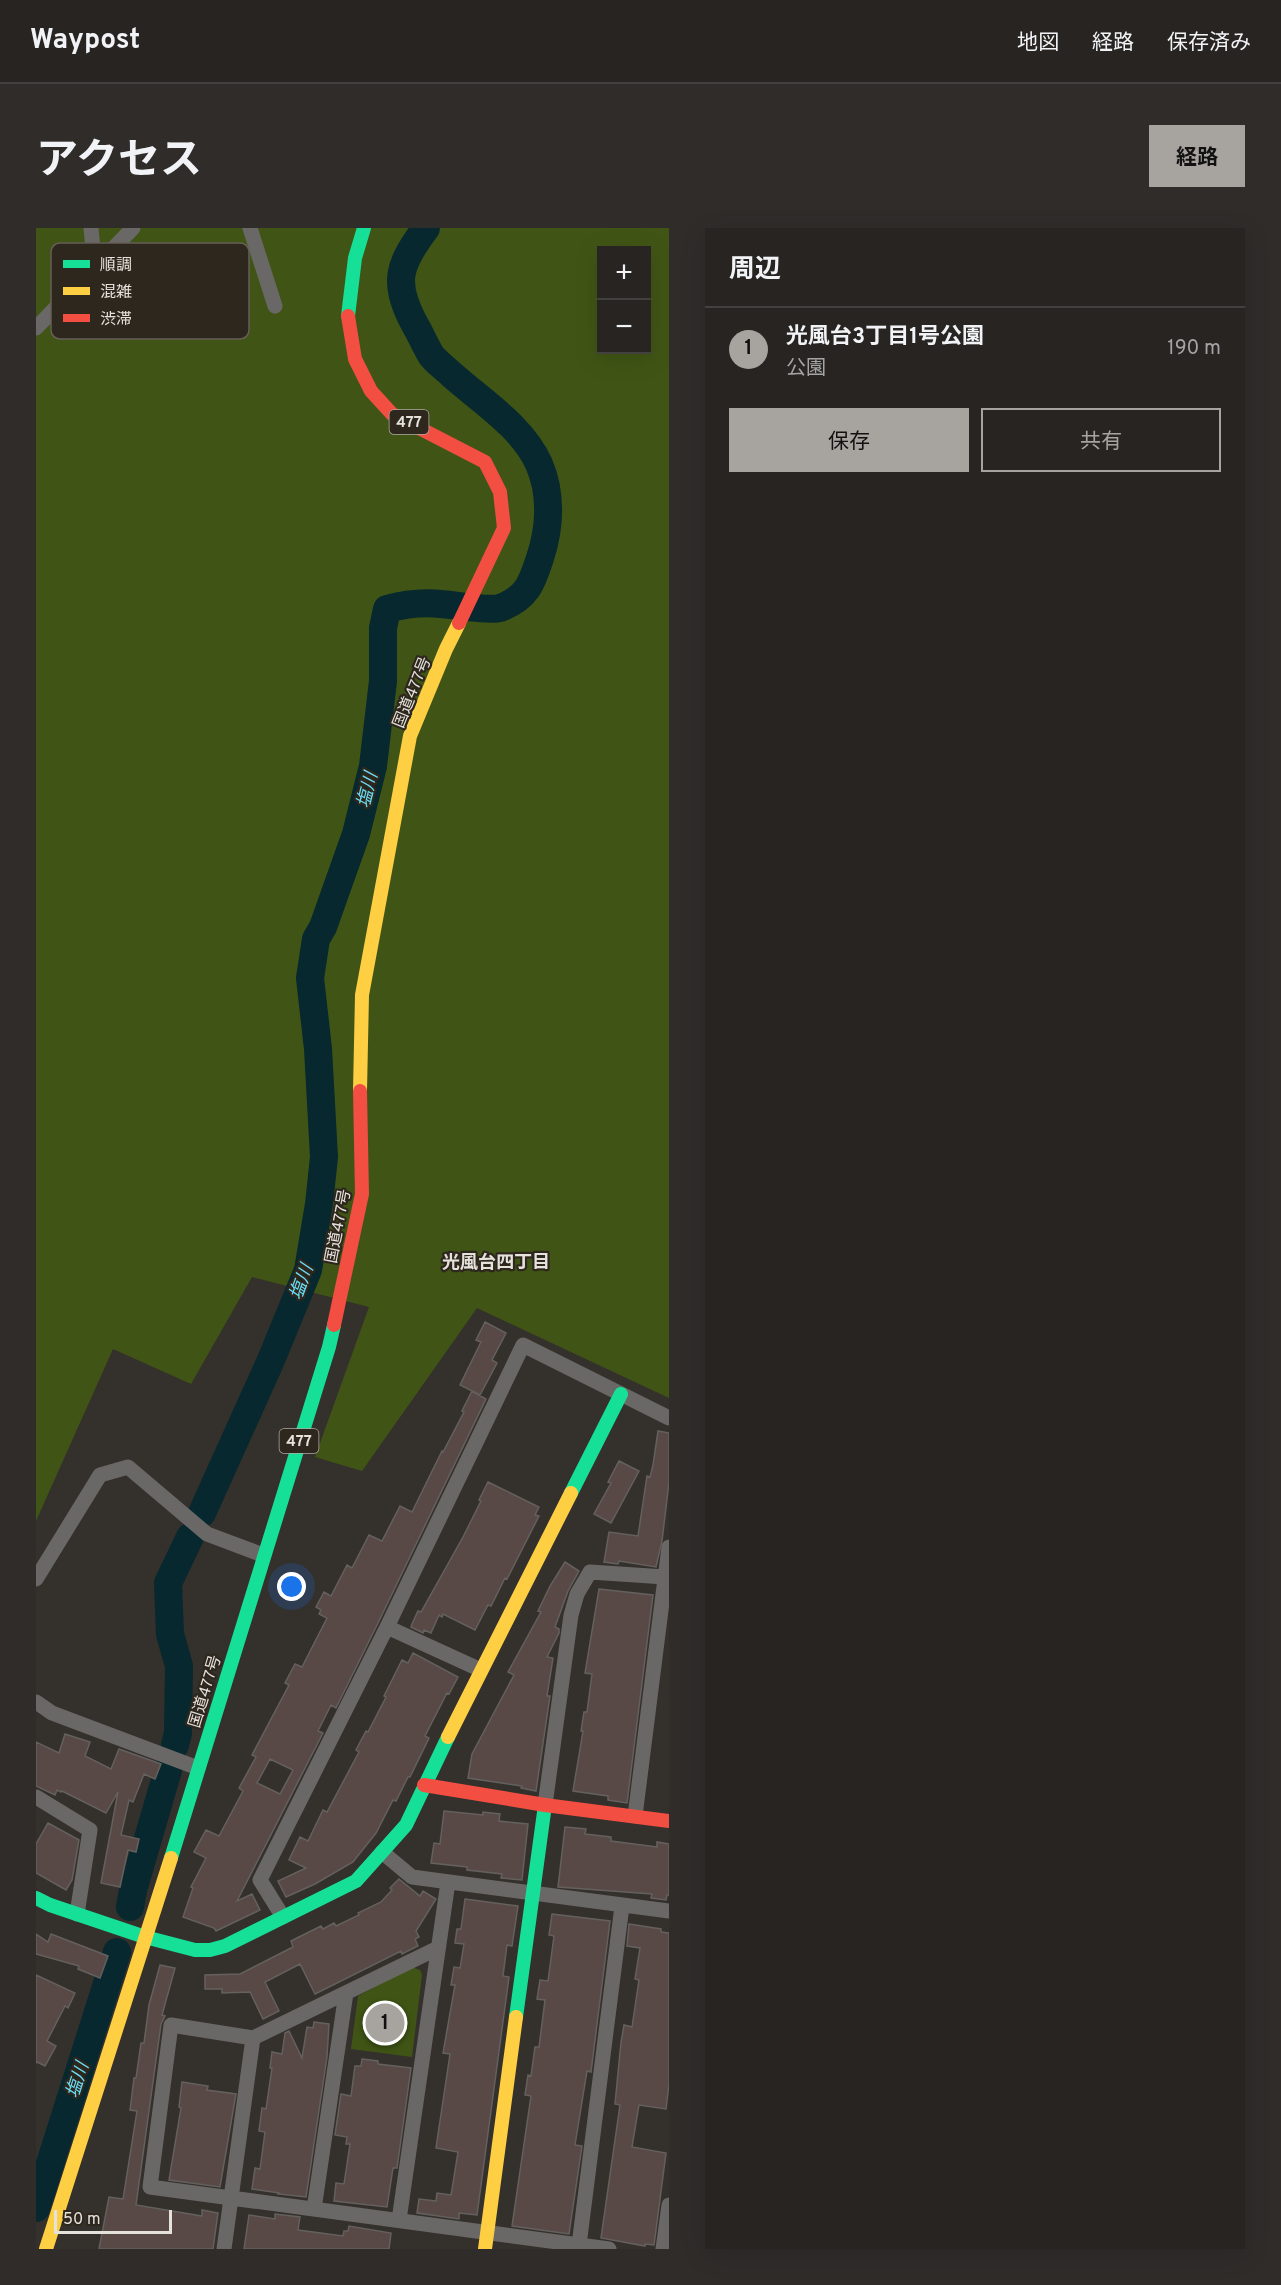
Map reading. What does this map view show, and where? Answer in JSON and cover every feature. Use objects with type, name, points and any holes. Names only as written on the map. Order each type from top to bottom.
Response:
[{"type":"main road","name":"国道477号","points":[[46,2249],[328,1347],[362,1194],[359,1067],[362,995],[410,736],[447,649],[504,528],[500,492],[485,462],[392,414],[371,391],[355,359],[348,315],[355,258],[364,228]]},
{"type":"main road","points":[[36,1898],[50,1905],[145,1936],[195,1950],[210,1950],[225,1946],[356,1881],[406,1826],[481,1670],[621,1394]]},
{"type":"main road","points":[[424,1785],[545,1805],[669,1821]]},
{"type":"main road","points":[[485,2249],[545,1805]]},
{"type":"street","points":[[91,228],[92,243]]},
{"type":"street","points":[[119,243],[133,228]]},
{"type":"street","points":[[250,228],[275,306]]},
{"type":"street","points":[[36,328],[51,313]]},
{"type":"street","points":[[283,1917],[260,1880],[387,1627],[524,1345],[669,1418]]},
{"type":"street","points":[[36,1579],[100,1475],[128,1467],[207,1534],[263,1555]]},
{"type":"street","points":[[635,1816],[669,1547]]},
{"type":"street","points":[[545,1805],[571,1614],[577,1594],[590,1572],[665,1577]]},
{"type":"street","points":[[387,1627],[481,1670]]},
{"type":"street","points":[[36,1702],[52,1713],[198,1768]]},
{"type":"street","points":[[36,1797],[90,1830],[77,1914]]},
{"type":"street","points":[[382,1852],[412,1877],[669,1911]]},
{"type":"street","points":[[399,2220],[448,1882]]},
{"type":"street","points":[[579,2245],[622,1906]]},
{"type":"street","points":[[438,1948],[253,2038],[171,2025],[150,2187],[609,2249]]},
{"type":"street","points":[[314,2209],[346,1993]]},
{"type":"street","points":[[224,2249],[253,2038]]},
{"type":"street","points":[[663,2249],[669,2205]]},
{"type":"green space","points":[[36,228],[669,228],[669,1398],[477,1308],[362,1471],[315,1457],[369,1307],[252,1277],[191,1384],[113,1349],[36,1521]]},
{"type":"green space","points":[[412,1967],[420,1970],[422,1975],[412,2057],[351,2049],[358,1996]]},
{"type":"building","points":[[485,1322],[506,1333],[492,1360],[497,1363],[480,1395],[460,1385],[481,1342],[476,1340]]},
{"type":"building","points":[[472,1391],[486,1399],[336,1708],[331,1705],[318,1731],[323,1733],[237,1901],[252,1894],[260,1910],[216,1931],[214,1928],[183,1917],[193,1888],[191,1887],[206,1858],[194,1852],[206,1830],[219,1836],[243,1791],[239,1788],[256,1757],[252,1755],[289,1685],[285,1683],[295,1664],[302,1667],[327,1618],[319,1614],[321,1610],[316,1607],[324,1592],[331,1596],[347,1565],[352,1568],[369,1535],[382,1541],[400,1506],[412,1512],[464,1412],[462,1411]],"holes":[[[270,1759],[293,1770],[280,1794],[257,1783]]]},
{"type":"building","points":[[658,1431],[669,1433],[669,1482],[662,1541],[656,1567],[619,1561],[618,1564],[604,1562],[609,1532],[638,1536],[647,1476],[650,1477],[653,1465]]},
{"type":"building","points":[[619,1461],[639,1471],[611,1523],[594,1514],[611,1483],[608,1482]]},
{"type":"building","points":[[488,1482],[539,1507],[535,1515],[539,1516],[507,1579],[505,1578],[491,1606],[488,1605],[475,1630],[443,1614],[442,1617],[439,1615],[431,1633],[424,1630],[423,1633],[411,1627],[412,1624],[463,1537]]},
{"type":"building","points":[[565,1562],[579,1571],[568,1591],[555,1627],[559,1629],[559,1633],[547,1657],[553,1658],[547,1696],[550,1696],[536,1791],[521,1788],[522,1786],[468,1778],[472,1754],[514,1675],[508,1672],[541,1612],[538,1611],[550,1586]]},
{"type":"building","points":[[599,1589],[653,1595],[627,1803],[608,1800],[608,1796],[573,1791],[584,1712],[587,1712],[592,1674],[585,1673]]},
{"type":"building","points":[[413,1653],[458,1677],[425,1736],[429,1738],[410,1777],[396,1801],[393,1800],[376,1833],[353,1862],[315,1884],[286,1897],[278,1881],[306,1868],[289,1860],[300,1837],[308,1841],[323,1810],[327,1812],[359,1752],[356,1750],[386,1697],[384,1696],[402,1660],[408,1663]]},
{"type":"building","points":[[65,1734],[90,1742],[85,1756],[111,1769],[119,1749],[161,1764],[155,1779],[144,1774],[133,1802],[129,1800],[121,1835],[139,1839],[136,1852],[128,1850],[120,1887],[101,1883],[118,1792],[106,1813],[62,1791],[57,1790],[55,1795],[36,1786],[36,1742],[59,1753]]},
{"type":"building","points":[[444,1811],[483,1815],[483,1812],[500,1814],[499,1821],[528,1824],[522,1880],[501,1878],[502,1874],[467,1870],[467,1867],[431,1863],[434,1843],[440,1844]]},
{"type":"building","points":[[48,1823],[79,1840],[72,1880],[66,1890],[36,1873],[36,1844]]},
{"type":"building","points":[[565,1827],[586,1829],[585,1834],[611,1837],[611,1841],[657,1847],[657,1842],[669,1844],[669,1895],[666,1900],[651,1898],[652,1894],[558,1887]]},
{"type":"building","points":[[399,1879],[420,1896],[423,1891],[436,1899],[416,1931],[419,1937],[415,1939],[418,1946],[402,1954],[401,1951],[315,1994],[300,1964],[265,1982],[279,2011],[263,2019],[250,1992],[222,1993],[222,1989],[205,1989],[205,1975],[240,1974],[293,1947],[291,1941],[321,1926],[323,1929],[334,1923],[336,1926],[381,1902]]},
{"type":"building","points":[[465,1899],[518,1906],[512,1946],[507,1945],[503,1976],[509,1977],[477,2215],[459,2213],[459,2219],[417,2213],[419,2199],[436,2201],[437,2193],[451,2195],[458,2152],[436,2148],[450,2054],[443,2053],[455,1985],[451,1985],[454,1967],[460,1968],[464,1944],[455,1943],[457,1929],[461,1929]]},
{"type":"building","points":[[552,1914],[610,1921],[591,2072],[587,2071],[575,2145],[582,2146],[569,2234],[512,2226],[531,2096],[525,2095],[528,2075],[531,2076],[535,2047],[539,2047],[545,2000],[537,1999],[540,1980],[548,1981],[554,1936],[549,1935]]},
{"type":"building","points":[[629,1924],[661,1929],[661,1932],[669,1933],[669,2084],[666,2109],[639,2105],[632,2147],[666,2153],[654,2245],[645,2244],[645,2246],[601,2238],[620,2105],[615,2104],[621,2042],[624,2025],[632,2027],[639,1980],[635,1979],[640,1948],[627,1946]]},
{"type":"building","points":[[36,1934],[48,1942],[51,1934],[108,1956],[100,1978],[78,1969],[79,1966],[36,1954]]},
{"type":"building","points":[[160,1965],[175,1968],[162,2015],[165,2016],[161,2024],[136,2205],[202,2216],[202,2210],[218,2213],[213,2249],[99,2249],[109,2197],[123,2199],[137,2111],[130,2110],[134,2078],[136,2078],[149,2005]]},
{"type":"building","points":[[36,1975],[75,1993],[68,2008],[65,2006],[47,2041],[56,2046],[45,2066],[36,2063]]},
{"type":"building","points":[[314,2022],[329,2024],[327,2057],[306,2197],[252,2189],[255,2168],[260,2169],[265,2132],[259,2131],[262,2108],[266,2109],[272,2052],[282,2054],[285,2033],[289,2031],[302,2058],[307,2027],[313,2028]]},
{"type":"building","points":[[362,2059],[378,2061],[378,2064],[411,2068],[397,2168],[393,2168],[387,2207],[334,2201],[336,2183],[344,2184],[350,2144],[346,2144],[347,2137],[335,2135],[341,2094],[351,2096],[355,2066],[361,2066]]},
{"type":"building","points":[[182,2082],[208,2086],[207,2090],[236,2094],[220,2187],[169,2180],[181,2108],[179,2107]]},
{"type":"building","points":[[275,2214],[300,2217],[298,2230],[343,2236],[349,2226],[391,2233],[389,2249],[244,2249],[249,2215],[275,2219]]},
{"type":"waterway","name":"塩川","points":[[202,1513],[271,1360],[308,1270],[324,1157],[318,1049],[310,978],[316,939],[323,927],[356,834],[373,766],[383,681],[383,628],[387,609],[421,603],[488,609],[500,608],[509,604],[517,599],[531,582],[546,535],[548,499],[543,475],[532,450],[512,426],[433,358],[407,309],[401,284],[402,274],[410,252],[426,228]]},
{"type":"waterway","name":"塩川","points":[[175,1745],[178,1733],[179,1666],[170,1634],[168,1583],[190,1537]]},
{"type":"waterway","name":"塩川","points":[[130,1907],[168,1770]]},
{"type":"waterway","name":"塩川","points":[[36,2208],[117,1952]]},
{"type":"traffic: fast","points":[[348,316],[355,258],[364,228]]},
{"type":"traffic: fast","points":[[171,1858],[334,1325]]},
{"type":"traffic: fast","points":[[571,1493],[621,1394]]},
{"type":"traffic: fast","points":[[36,1898],[50,1905],[145,1937],[195,1950],[210,1950],[225,1946],[356,1881],[406,1825],[448,1737]]},
{"type":"traffic: fast","points":[[516,2017],[545,1805]]},
{"type":"traffic: slow","points":[[360,1091],[362,995],[410,736],[459,623]]},
{"type":"traffic: slow","points":[[448,1737],[571,1493]]},
{"type":"traffic: slow","points":[[46,2249],[171,1858]]},
{"type":"traffic: slow","points":[[485,2249],[516,2017]]},
{"type":"traffic: jam","points":[[348,316],[355,359],[371,391],[392,414],[485,462],[500,492],[504,528],[459,623]]},
{"type":"traffic: jam","points":[[334,1325],[362,1194],[360,1091]]},
{"type":"traffic: jam","points":[[424,1785],[545,1805],[669,1821]]},
{"type":"place","name":"光風台3丁目1号公園","points":[[385,2023]]},
{"type":"district","name":"光風台四丁目","points":[[496,1262]]}]
